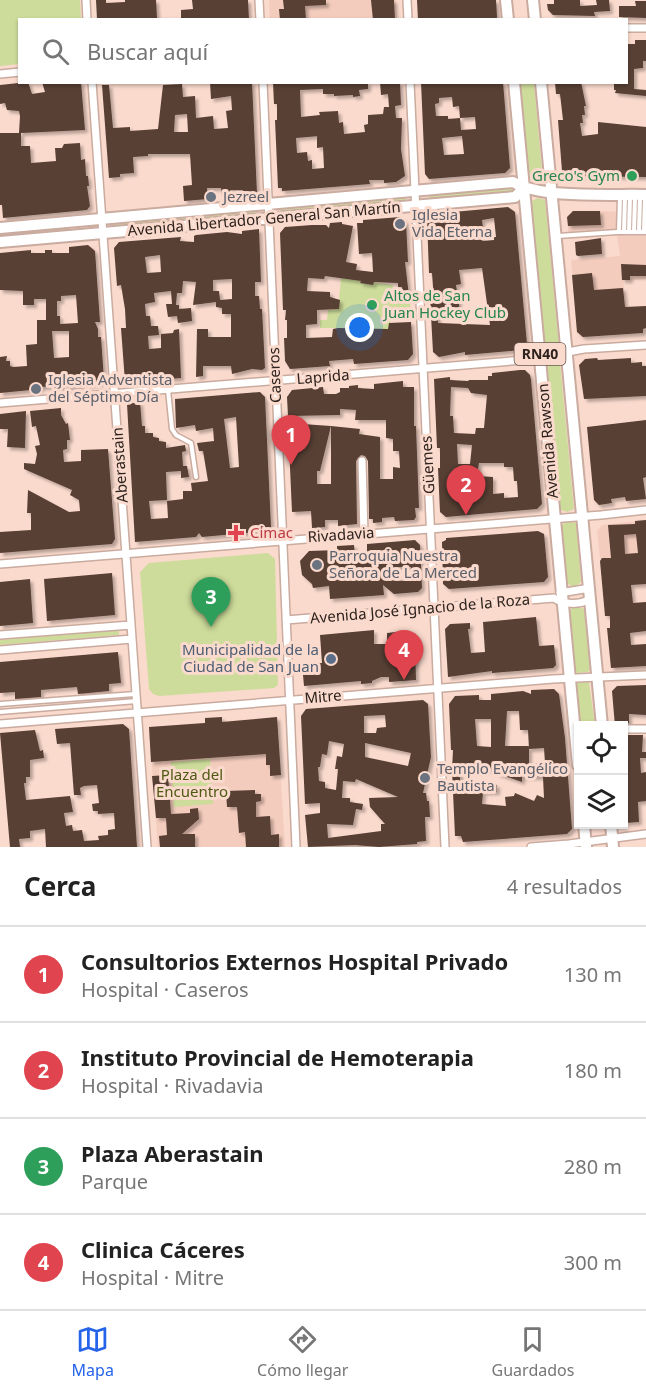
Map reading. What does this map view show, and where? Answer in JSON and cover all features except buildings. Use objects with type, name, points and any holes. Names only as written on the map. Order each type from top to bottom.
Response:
[{"type":"main road","points":[[506,0],[508,18]]},
{"type":"main road","points":[[533,0],[535,18]]},
{"type":"main road","name":"Avenida Rawson","points":[[514,84],[555,519],[560,598],[574,721]]},
{"type":"main road","name":"Avenida Rawson","points":[[541,84],[553,237],[601,721]]},
{"type":"main road","name":"Avenida Libertador General San Martín","points":[[0,228],[513,182],[524,188],[551,191],[635,195]]},
{"type":"main road","name":"Avenida Libertador General San Martín","points":[[0,242],[515,197],[524,188]]},
{"type":"main road","points":[[584,829],[586,844]]},
{"type":"street","points":[[86,0],[87,18]]},
{"type":"street","points":[[259,0],[260,18]]},
{"type":"street","points":[[407,0],[408,18]]},
{"type":"street","points":[[628,28],[646,28]]},
{"type":"street","points":[[0,74],[18,72]]},
{"type":"street","name":"Aberastain","points":[[92,84],[147,847]]},
{"type":"street","name":"Caseros","points":[[263,84],[296,847]]},
{"type":"street","name":"Güemes","points":[[410,84],[445,847]]},
{"type":"street","name":"Laprida","points":[[0,403],[423,368],[540,357],[584,349],[646,345]]},
{"type":"street","points":[[362,461],[364,534]]},
{"type":"street","name":"Rivadavia","points":[[0,564],[646,510]]},
{"type":"street","name":"Avenida José Ignacio de la Roza","points":[[286,620],[560,598],[585,602],[589,595],[584,589],[560,598]]},
{"type":"street","points":[[0,635],[131,625]]},
{"type":"street","points":[[0,650],[132,639]]},
{"type":"street","name":"Mitre","points":[[0,724],[438,688],[646,675]]},
{"type":"street","points":[[628,729],[646,729]]},
{"type":"street","points":[[531,847],[613,842],[646,834]]},
{"type":"lane","points":[[634,232],[635,195]]},
{"type":"lane","points":[[634,232],[635,195]]},
{"type":"lane","points":[[634,232],[635,195]]},
{"type":"lane","points":[[553,237],[634,232]]},
{"type":"lane","points":[[168,389],[172,429],[176,435],[191,443],[196,477]]},
{"type":"lane","points":[[0,704],[136,698]]},
{"type":"lane","points":[[0,712],[136,698]]},
{"type":"shaded area","points":[[269,0],[396,0],[397,18],[270,18]]},
{"type":"shaded area","points":[[573,211],[646,212],[646,279],[623,281],[630,334],[583,337],[577,332],[571,260],[620,256],[617,235],[569,239],[567,217]]},
{"type":"shaded area","points":[[646,520],[646,558],[623,556],[600,559],[597,531],[602,525]]},
{"type":"shaded area","points":[[277,717],[285,847],[158,847],[149,727]]},
{"type":"green space","points":[[0,0],[80,0],[81,18],[18,18],[18,64],[0,66]]},
{"type":"green space","points":[[519,84],[534,84],[542,172],[533,176],[527,172]]},
{"type":"green space","points":[[512,187],[513,192],[430,200],[429,198],[430,194]]},
{"type":"green space","points":[[404,196],[406,199],[404,202],[281,213],[280,210],[280,207]]},
{"type":"green space","points":[[538,198],[545,200],[559,346],[553,349],[544,347],[530,202]]},
{"type":"green space","points":[[257,209],[257,215],[115,228],[114,225],[115,222]]},
{"type":"green space","name":"Altos de San Juan Hockey Club","points":[[341,278],[393,285],[393,301],[410,301],[411,317],[391,319],[385,339],[338,337],[338,328],[320,328],[320,320],[327,320],[328,310],[334,310],[334,299],[339,299]]},
{"type":"green space","points":[[551,361],[560,363],[574,509],[567,512],[559,509],[546,365]]},
{"type":"green space","points":[[569,521],[576,523],[581,582],[576,586],[571,586],[566,582],[561,525]]},
{"type":"green space","points":[[268,553],[275,559],[278,685],[274,688],[159,696],[153,694],[149,689],[140,572],[149,563]]},
{"type":"green space","points":[[577,606],[584,609],[590,670],[577,673],[569,610]]},
{"type":"green space","points":[[119,630],[119,635],[0,645],[0,640]]},
{"type":"green space","points":[[589,682],[594,721],[580,721],[576,685]]},
{"type":"green space","name":"Plaza del Encuentro","points":[[210,759],[213,804],[174,807],[171,762]]},
{"type":"place","name":"Greco's Gym","points":[[632,176]]},
{"type":"place","name":"Jezreel","points":[[211,197]]},
{"type":"place","name":"Iglesia Vida Eterna","points":[[400,224]]},
{"type":"place","name":"Altos de San Juan Hockey Club","points":[[372,305]]},
{"type":"place","name":"Iglesia Adventista del Séptimo Día","points":[[36,389]]},
{"type":"place","name":"Consultorios Externos Hospital Privado","points":[[291,465]]},
{"type":"place","name":"Instituto Provincial de Hemoterapia","points":[[466,515]]},
{"type":"place","name":"Cimac","points":[[236,533]]},
{"type":"place","name":"Parroquia Nuestra Señora de La Merced","points":[[317,565]]},
{"type":"place","name":"Plaza Aberastain","points":[[211,627]]},
{"type":"place","name":"Municipalidad de la Ciudad de San Juan","points":[[331,659]]},
{"type":"place","name":"Clinica Cáceres","points":[[404,680]]},
{"type":"place","name":"Templo Evangélico Bautista","points":[[425,778]]}]
